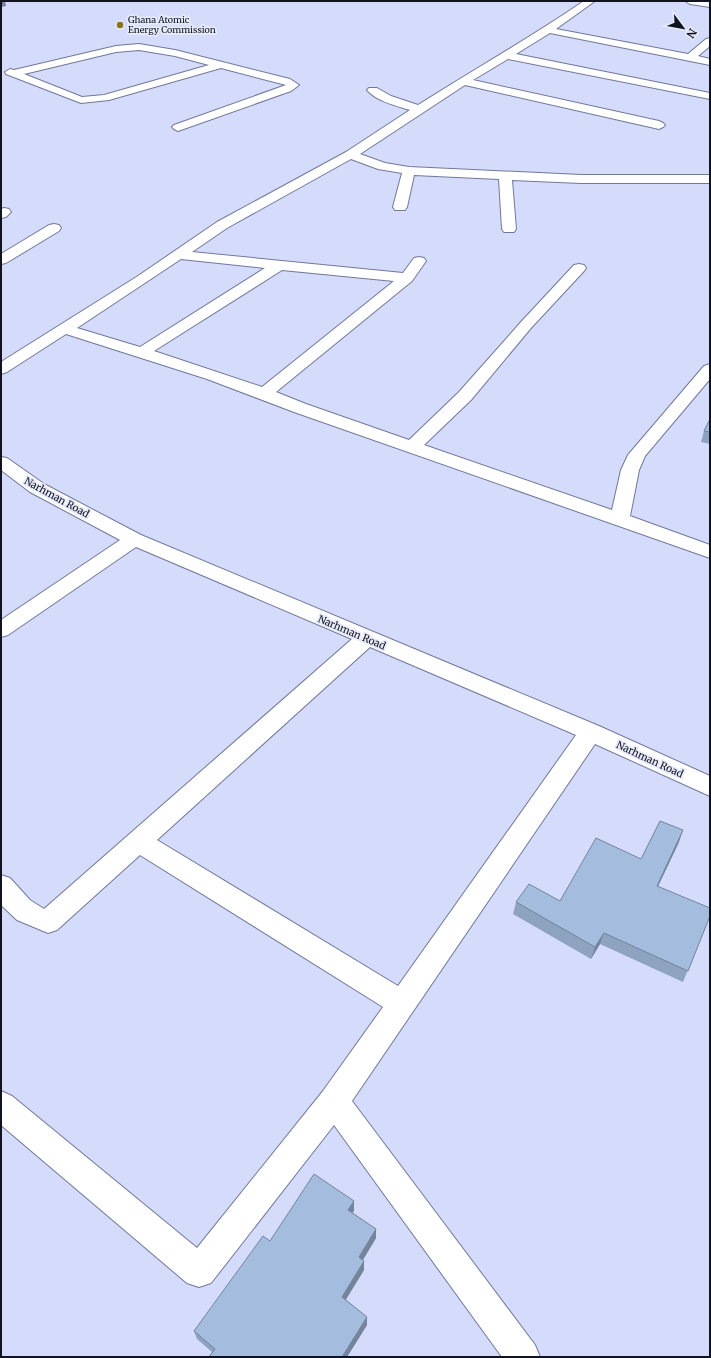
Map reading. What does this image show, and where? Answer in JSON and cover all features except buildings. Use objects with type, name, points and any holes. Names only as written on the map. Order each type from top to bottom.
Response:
[{"type":"street","points":[[1,369],[180,255],[233,219],[350,155],[463,81],[548,30],[590,1]]},
{"type":"street","points":[[690,1],[710,4]]},
{"type":"street","points":[[548,30],[710,62]]},
{"type":"street","points":[[690,58],[710,42]]},
{"type":"street","points":[[14,73],[116,49],[139,47],[175,53],[220,64],[286,81],[294,85],[287,89],[178,127]]},
{"type":"street","points":[[506,55],[710,96]]},
{"type":"street","points":[[1,71],[14,73],[81,100],[91,100],[105,98],[220,64]]},
{"type":"street","points":[[463,81],[659,125]]},
{"type":"street","points":[[373,90],[387,98],[420,110]]},
{"type":"street","points":[[350,155],[382,166],[409,171],[581,179],[710,178]]},
{"type":"street","points":[[400,207],[409,171]]},
{"type":"street","points":[[505,175],[509,229]]},
{"type":"street","points":[[1,260],[54,228]]},
{"type":"street","points":[[180,255],[407,278]]},
{"type":"street","points":[[265,393],[407,278],[418,261]]},
{"type":"street","points":[[142,352],[280,265]]},
{"type":"street","points":[[413,446],[465,396],[526,325],[579,268]]},
{"type":"street","points":[[65,329],[142,352],[265,393],[300,408],[413,446],[710,552]]},
{"type":"street","points":[[620,519],[630,470],[637,455],[710,369]]},
{"type":"street","name":"Narhman Road","points":[[1,462],[37,488],[134,539],[592,732],[710,788]]},
{"type":"street","points":[[1,630],[134,539]]},
{"type":"street","points":[[1,886],[21,910],[48,922],[367,638]]},
{"type":"street","points":[[1,1106],[199,1271],[334,1101],[592,732]]},
{"type":"street","points":[[139,842],[403,1004]]},
{"type":"street","points":[[334,1101],[523,1357]]},
{"type":"place","name":"Ghana Atomic Energy Commission","points":[[120,25]]}]
